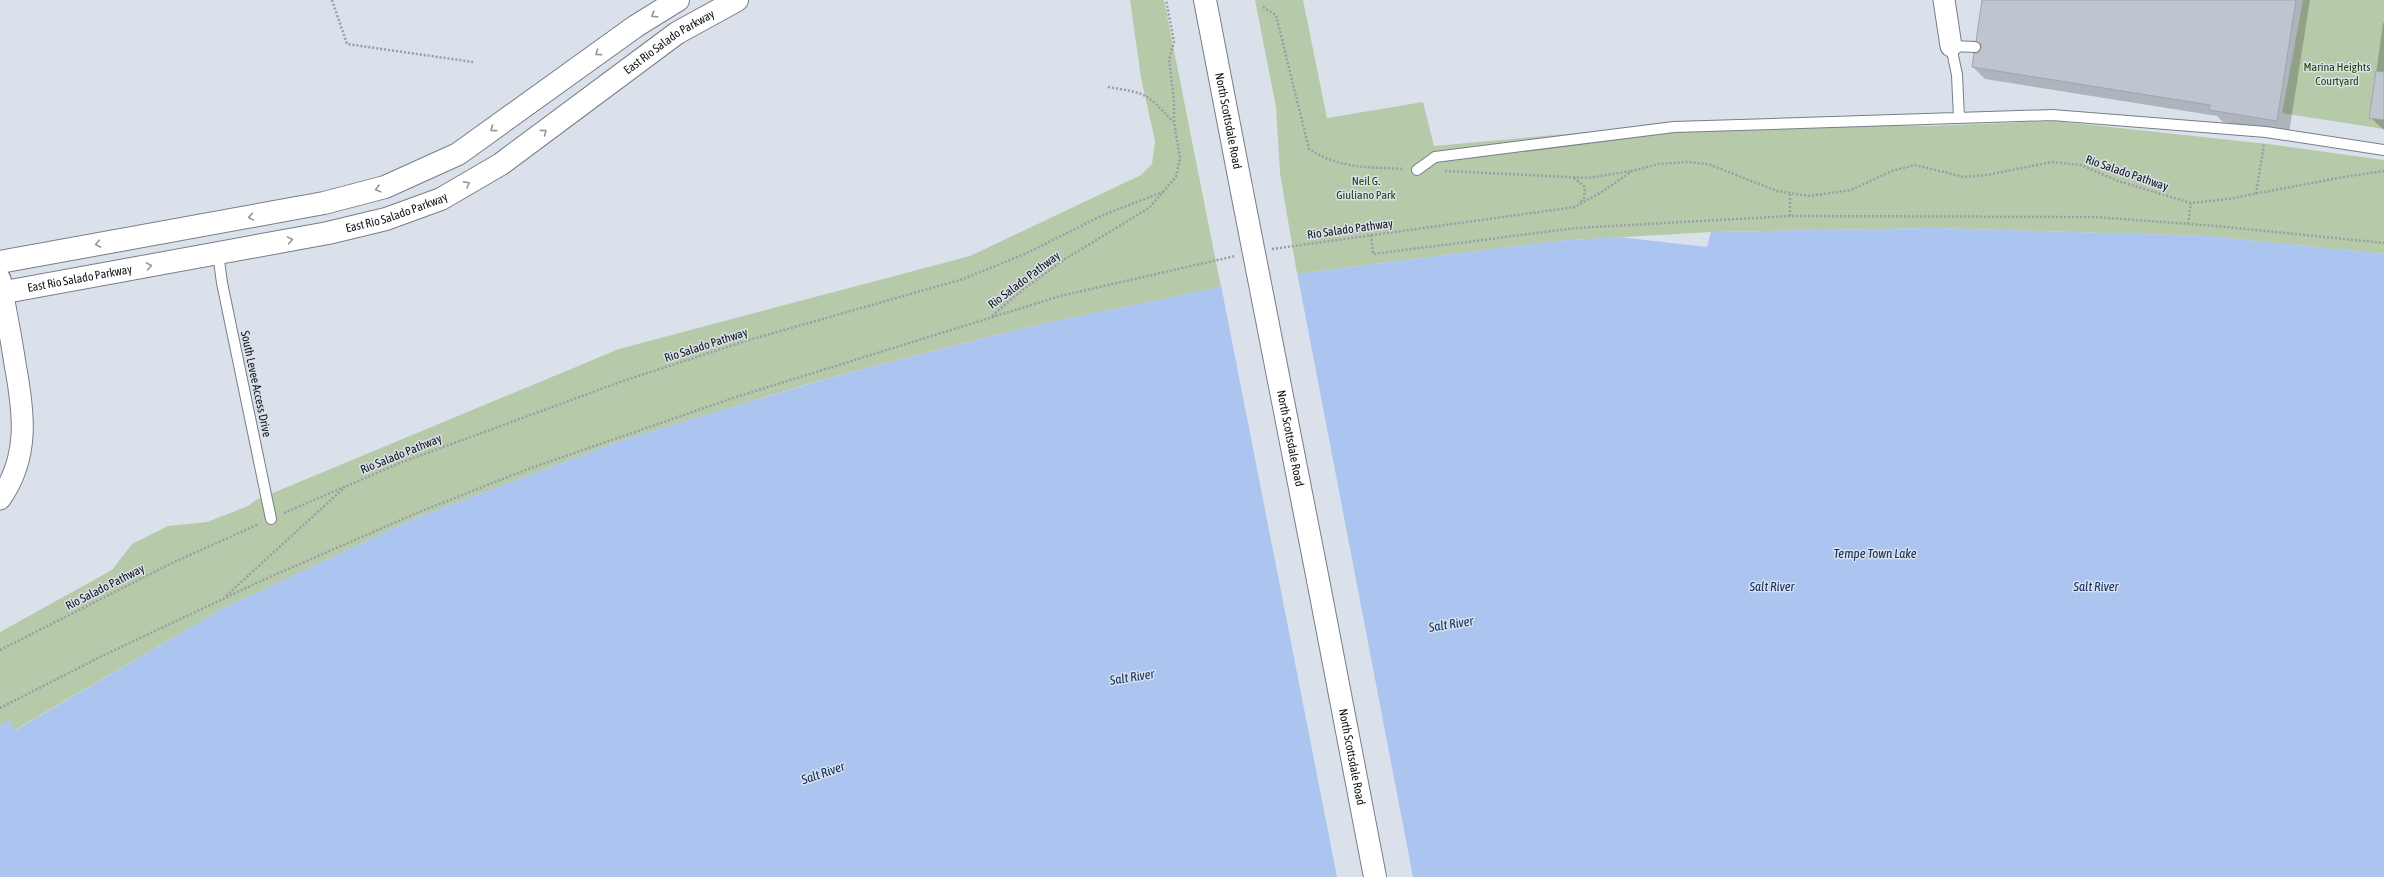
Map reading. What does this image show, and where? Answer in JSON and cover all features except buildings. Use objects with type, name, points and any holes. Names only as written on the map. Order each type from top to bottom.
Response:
[{"type":"main road","points":[[0,262],[324,203],[385,187],[458,154],[636,26],[678,0]]},
{"type":"main road","name":"East Rio Salado Parkway","points":[[1,288],[218,253],[328,233],[386,219],[441,199],[502,164],[677,33],[737,0]]},
{"type":"main road","name":"North Scottsdale Road","points":[[1205,0],[1375,877]]},
{"type":"street","points":[[1944,0],[1951,46]]},
{"type":"street","points":[[0,499],[14,474],[18,461],[24,425],[22,400],[1,288]]},
{"type":"lane","points":[[1959,118],[1957,75],[1951,46],[1975,47]]},
{"type":"lane","points":[[1416,170],[1435,157],[1674,127],[2052,116],[2266,132],[2384,150]]},
{"type":"lane","name":"South Levee Access Drive","points":[[218,253],[222,283],[271,519]]},
{"type":"path","points":[[332,0],[347,44],[473,62]]},
{"type":"path","points":[[1163,192],[1176,177],[1179,170],[1180,158],[1174,122],[1174,102],[1169,59],[1174,42],[1166,0]]},
{"type":"path","points":[[1263,7],[1276,15],[1309,149],[1331,162],[1350,166],[1588,178],[1632,171]]},
{"type":"path","points":[[1108,87],[1142,92],[1156,102],[1174,122]]},
{"type":"path","points":[[2256,194],[2266,132]]},
{"type":"path","name":"Rio Salado Pathway","points":[[1266,250],[1576,207],[1605,190],[1632,171],[1658,164],[1687,162],[1708,164],[1777,191],[1790,194],[1815,196],[1851,190],[1892,171],[1915,165],[1964,177],[1987,175],[2052,162],[2081,165],[2118,181],[2191,203],[2256,194],[2343,176],[2384,171]]},
{"type":"path","points":[[1574,177],[1583,185],[1585,192],[1584,198],[1576,207]]},
{"type":"path","name":"Rio Salado Pathway","points":[[990,318],[1021,291],[1065,259],[1149,208],[1163,192]]},
{"type":"path","name":"Rio Salado Pathway","points":[[0,650],[172,563],[346,486],[499,425],[623,381],[749,340],[963,279],[1025,254],[1103,215],[1163,192]]},
{"type":"path","points":[[1790,194],[1790,216]]},
{"type":"path","points":[[2188,224],[2191,203]]},
{"type":"path","points":[[1371,235],[1374,254],[1576,228],[1790,216],[2095,217],[2188,224],[2384,243]]},
{"type":"path","name":"Rio Salado Pathway","points":[[990,318],[1060,296],[1243,255]]},
{"type":"path","points":[[0,708],[102,656],[223,599],[418,512],[528,469],[733,398],[864,359],[990,318]]},
{"type":"path","points":[[223,599],[346,486]]},
{"type":"green space","points":[[1130,0],[1164,0],[1221,287],[1027,327],[828,378],[617,442],[411,520],[222,609],[13,731],[0,725],[0,632],[112,570],[132,544],[168,526],[207,522],[248,506],[256,500],[619,349],[970,256],[1141,175],[1152,164],[1155,141],[1141,78]]},
{"type":"green space","name":"Neil G. Giuliano Park","points":[[1255,0],[1303,0],[1327,118],[1423,102],[1434,146],[1676,124],[1931,126],[2054,121],[2268,144],[2384,160],[2384,254],[2207,236],[1935,228],[1711,232],[1556,241],[1297,274],[1280,173],[1276,107]]},
{"type":"green space","name":"Marina Heights Courtyard","points":[[2303,0],[2384,0],[2384,129],[2282,113]]},
{"type":"water","name":"Tempe Town Lake","points":[[1935,228],[2207,236],[2384,254],[2384,877],[0,877],[0,725],[10,720],[14,731],[222,609],[411,520],[617,442],[829,378],[1027,327],[1221,287],[1297,274],[1556,241],[1619,237],[1707,247],[1711,232]]},
{"type":"pier","points":[[1297,272],[1413,877],[1337,877],[1221,285]]},
{"type":"water label","name":"Salt River","points":[[1772,586]]},
{"type":"water label","name":"Salt River","points":[[2096,586]]},
{"type":"water label","name":"Salt River","points":[[1451,624]]},
{"type":"water label","name":"Salt River","points":[[1132,677]]},
{"type":"water label","name":"Salt River","points":[[823,773]]}]
